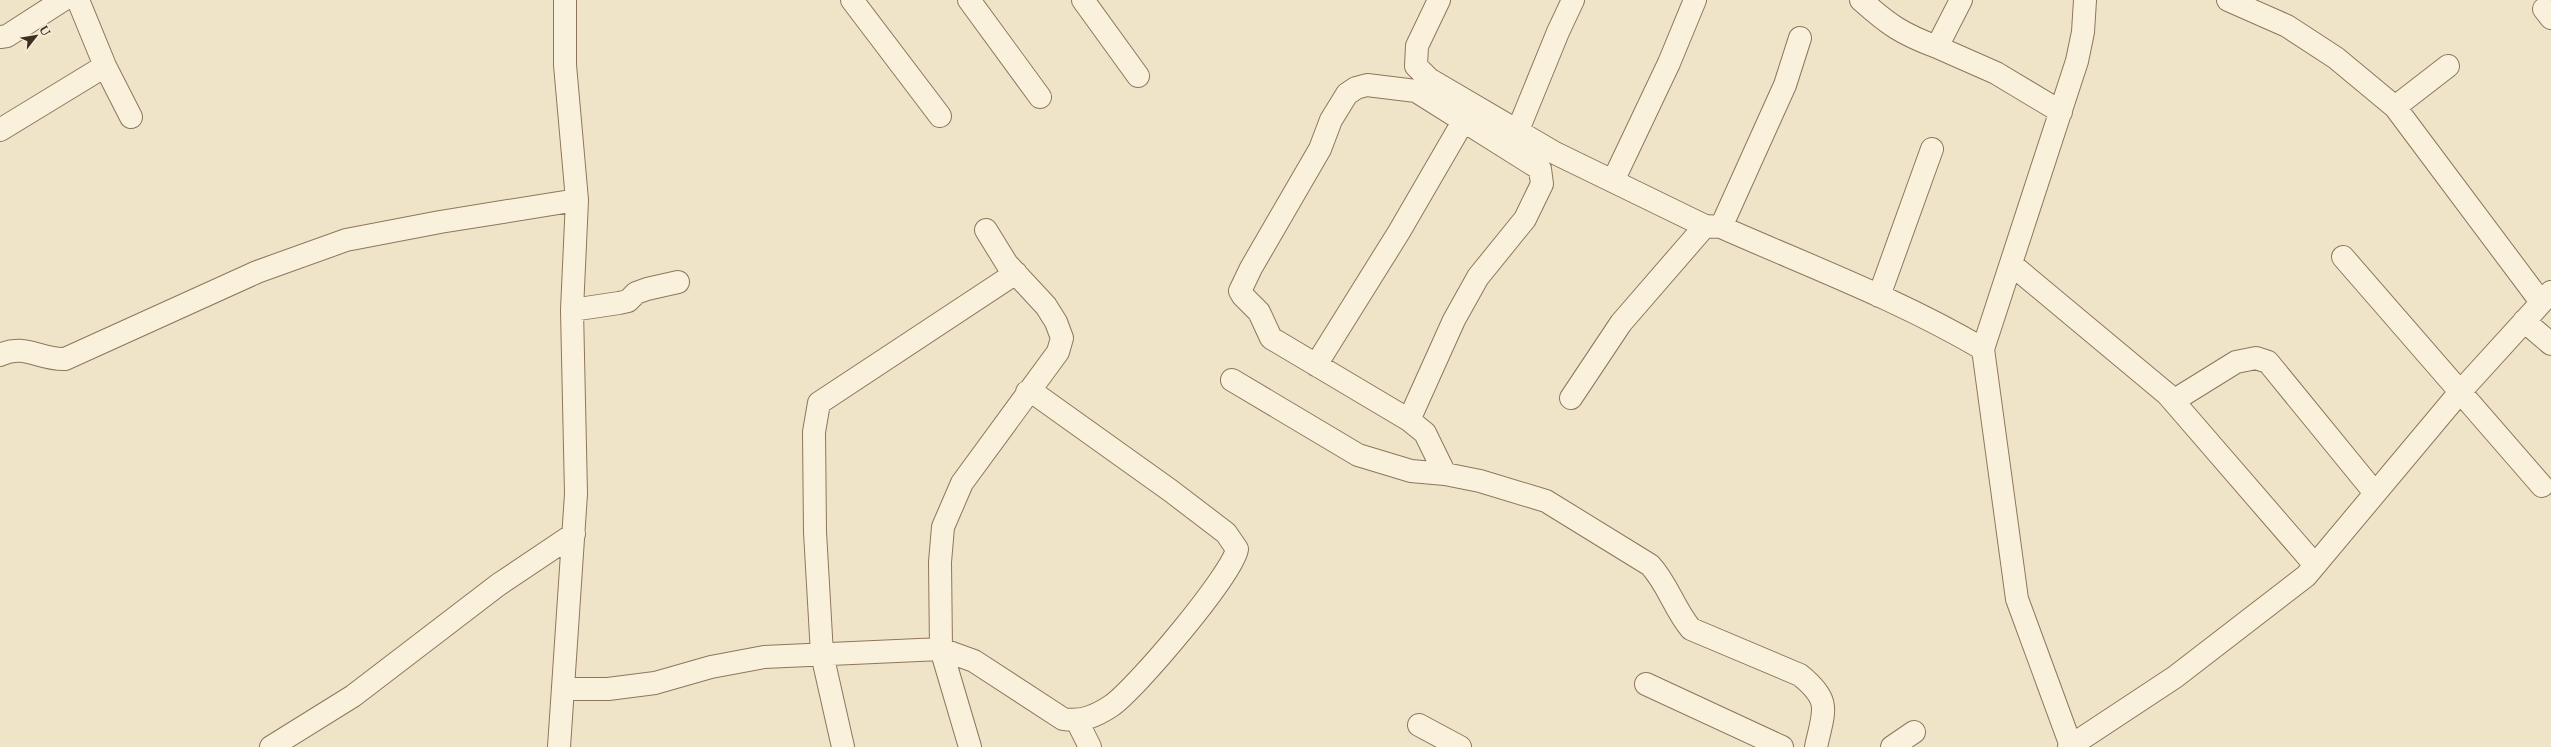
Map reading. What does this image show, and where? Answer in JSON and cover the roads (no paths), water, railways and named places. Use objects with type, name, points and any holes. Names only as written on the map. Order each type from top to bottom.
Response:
[{"type":"street","points":[[0,37],[7,36],[64,0]]},
{"type":"street","points":[[78,0],[106,66],[131,117]]},
{"type":"street","points":[[559,747],[576,494],[572,310],[577,200],[565,65],[565,0]]},
{"type":"street","points":[[852,0],[940,116]]},
{"type":"street","points":[[969,0],[1040,97]]},
{"type":"street","points":[[1083,0],[1138,76]]},
{"type":"street","points":[[1439,0],[1417,46],[1416,66],[1429,79],[1555,153],[1713,226],[1879,296],[1951,330],[1983,349]]},
{"type":"street","points":[[1518,130],[1558,32],[1573,0]]},
{"type":"street","points":[[1613,181],[1669,63],[1695,0]]},
{"type":"street","points":[[1861,0],[1890,26],[1910,37],[1938,47],[1996,73],[2061,112]]},
{"type":"street","points":[[1938,47],[1961,0]]},
{"type":"street","points":[[2085,0],[2081,39],[2061,112],[1983,349],[2017,599],[2070,746],[2174,677],[2306,576],[2460,392],[2546,297],[2395,107],[2336,58],[2287,26],[2228,0]]},
{"type":"street","points":[[1571,398],[1621,323],[1713,226],[1785,85],[1800,38]]},
{"type":"street","points":[[0,130],[106,66]]},
{"type":"street","points":[[2395,107],[2448,66]]},
{"type":"street","points":[[1409,420],[1454,320],[1478,277],[1524,219],[1542,184],[1540,169],[1416,91],[1367,85],[1347,94],[1331,120],[1320,149],[1251,268],[1240,291],[1242,296],[1259,312],[1271,338],[1409,420],[1425,433],[1446,474]]},
{"type":"street","points":[[1316,365],[1399,232],[1464,120]]},
{"type":"street","points":[[1879,296],[1932,149]]},
{"type":"street","points":[[0,355],[15,349],[53,360],[64,359],[257,272],[346,240],[440,222],[577,200]]},
{"type":"street","points":[[970,747],[941,650],[940,562],[944,527],[962,483],[1027,392],[1058,352],[1062,338],[1056,322],[1046,306],[1007,264],[986,230]]},
{"type":"street","points":[[2343,257],[2542,486]]},
{"type":"street","points":[[2011,264],[2173,401],[2315,565]]},
{"type":"street","points":[[843,747],[822,654],[815,532],[814,432],[819,403],[1016,273]]},
{"type":"street","points":[[572,310],[619,303],[628,300],[647,289],[678,282]]},
{"type":"street","points":[[2524,321],[2551,344]]},
{"type":"street","points":[[2173,401],[2236,362],[2256,358],[2268,362],[2375,492]]},
{"type":"street","points":[[1232,380],[1358,455],[1411,471],[1446,474],[1480,481],[1546,501],[1650,565],[1662,578],[1682,618],[1691,629],[1800,674],[1814,686],[1823,700],[1823,717],[1816,747]]},
{"type":"street","points":[[564,689],[608,689],[647,684],[711,667],[764,657],[941,650],[974,660],[1063,719],[1077,721],[1092,717],[1111,706],[1147,673],[1221,578],[1236,557],[1237,549],[1226,533],[1171,491],[1038,396],[1027,392]]},
{"type":"street","points":[[271,747],[352,696],[498,584],[574,534]]},
{"type":"street","points":[[1646,684],[1782,747]]},
{"type":"street","points":[[1077,721],[1090,747]]},
{"type":"street","points":[[1419,725],[1460,747]]},
{"type":"street","points":[[1892,747],[1914,732]]}]
